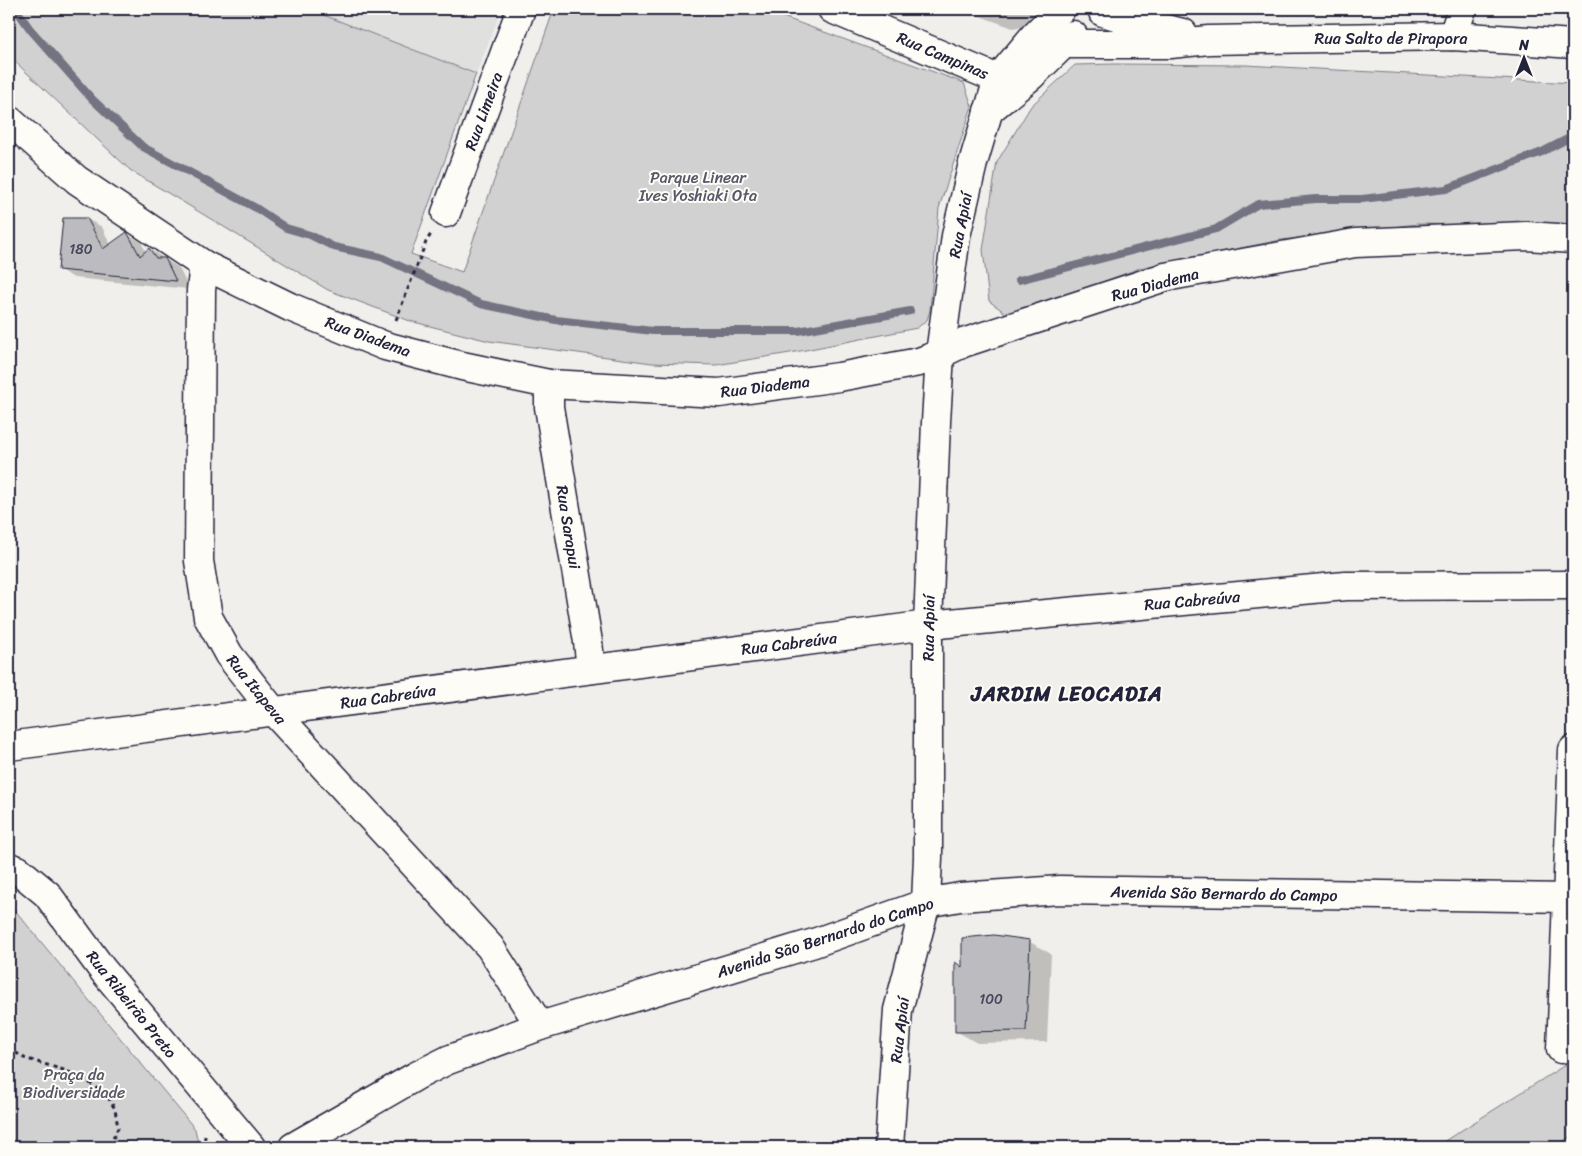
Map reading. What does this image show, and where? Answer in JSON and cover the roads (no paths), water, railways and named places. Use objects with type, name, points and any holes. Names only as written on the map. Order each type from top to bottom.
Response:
[{"type":"street","name":"Rua Limeira","points":[[446,213],[521,9]]},
{"type":"street","name":"Rua Campinas","points":[[832,9],[998,78]]},
{"type":"street","points":[[998,78],[1034,36],[1062,9]]},
{"type":"street","points":[[1062,9],[1063,23],[1068,39]]},
{"type":"street","points":[[1453,36],[1462,9]]},
{"type":"street","points":[[988,111],[1031,76],[1068,39],[1096,32],[1103,20],[1103,10]]},
{"type":"street","name":"Rua Salto de Pirapora","points":[[1103,10],[1126,19],[1209,40]]},
{"type":"street","name":"Rua Salto de Pirapora","points":[[1068,39],[1170,44],[1209,40],[1453,36],[1573,44]]},
{"type":"street","name":"Rua Apiaí","points":[[889,1147],[898,1010],[926,903],[928,857],[928,625],[940,354],[956,236],[973,163],[998,78]]},
{"type":"street","name":"Rua Diadema","points":[[9,120],[77,180],[204,265],[290,307],[385,346],[462,366],[549,384],[719,392],[839,378],[919,362],[963,343],[1175,276],[1355,243],[1526,236],[1573,239]]},
{"type":"street","name":"Rua Itapeva","points":[[204,265],[200,290],[199,561],[208,617],[229,655],[273,711],[490,947],[540,1026]]},
{"type":"street","name":"Rua Sarapui","points":[[549,384],[549,407],[591,669]]},
{"type":"street","name":"Rua Cabreúva","points":[[9,746],[928,625],[1345,586],[1573,585]]},
{"type":"street","points":[[1561,1049],[1570,898],[1573,750]]},
{"type":"street","name":"Rua Ribeirão Preto","points":[[9,867],[18,870],[47,894],[102,969],[251,1147]]},
{"type":"street","name":"Avenida São Bernardo do Campo","points":[[293,1147],[416,1076],[448,1060],[540,1026],[814,943],[926,903],[960,897],[1060,890],[1570,898]]},
{"type":"waterway","points":[[16,9],[30,29],[92,99],[143,147],[256,208],[286,228],[310,235],[334,247],[381,257],[481,304],[556,320],[653,331],[798,331],[910,311]]},
{"type":"waterway","points":[[1019,280],[1216,229],[1258,204],[1316,199],[1362,199],[1446,189],[1542,152],[1573,136]]},
{"type":"district","name":"JARDIM LEOCADIA","points":[[1067,694]]},
{"type":"park label","name":"Parque Linear Ives Yoshiaki Ota","points":[[698,186]]},
{"type":"park label","name":"Praça da Biodiversidade","points":[[74,1083]]}]
